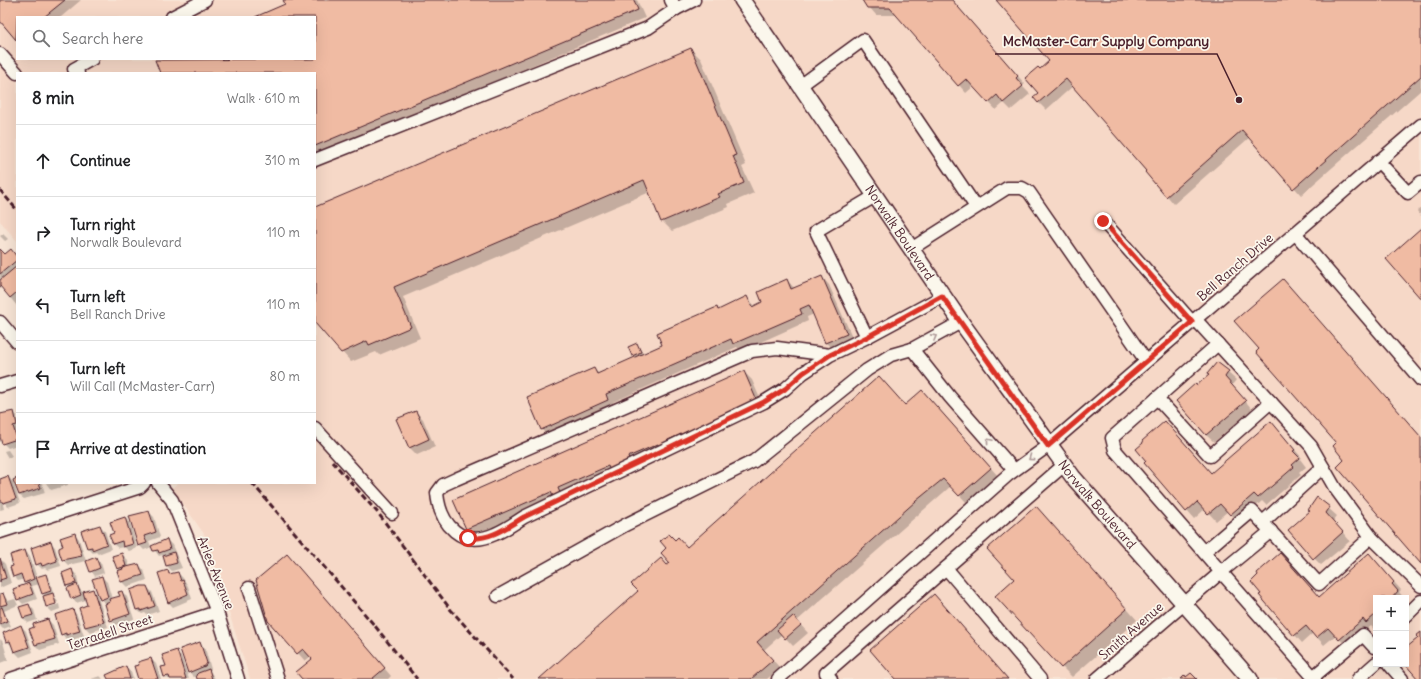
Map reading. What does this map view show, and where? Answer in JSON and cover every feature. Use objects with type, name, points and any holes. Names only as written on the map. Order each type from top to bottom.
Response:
[{"type":"main road","name":"Norwalk Boulevard","points":[[745,1],[800,86],[911,248],[942,296],[1048,446],[1250,679]]},
{"type":"street","points":[[174,16],[204,0]]},
{"type":"street","points":[[316,160],[648,28],[674,4],[694,0]]},
{"type":"street","points":[[800,86],[863,40],[976,207]]},
{"type":"street","points":[[0,54],[16,72]]},
{"type":"street","points":[[77,72],[74,68],[90,60]]},
{"type":"street","name":"Bell Ranch Drive","points":[[778,679],[1014,470],[1048,446],[1421,125]]},
{"type":"street","points":[[1378,162],[1408,193],[1421,182]]},
{"type":"street","points":[[911,248],[1007,188],[1022,188],[1029,192],[1146,361]]},
{"type":"street","points":[[867,337],[816,231],[875,196]]},
{"type":"street","points":[[1103,221],[1193,321],[1218,344],[1311,446],[1335,488],[1371,537],[1421,586]]},
{"type":"street","points":[[1295,233],[1421,380]]},
{"type":"street","points":[[830,355],[777,348],[752,351],[456,479],[443,486],[438,493],[438,506],[450,529],[468,538],[479,539],[495,534],[524,517],[764,402],[785,389],[803,373],[830,355],[867,337],[942,296]]},
{"type":"street","points":[[0,322],[16,341]]},
{"type":"street","points":[[498,596],[627,524],[754,461],[866,370],[891,355],[912,349],[961,322]]},
{"type":"street","points":[[1218,344],[1112,438],[1115,450],[1314,678],[1363,635],[1373,645]]},
{"type":"street","points":[[912,349],[950,397],[1014,470]]},
{"type":"street","points":[[0,386],[16,381]]},
{"type":"street","points":[[1157,398],[1210,456],[1271,402]]},
{"type":"street","points":[[316,429],[392,513]]},
{"type":"street","points":[[831,679],[826,673],[1064,466]]},
{"type":"street","name":"Smith Avenue","points":[[1097,679],[1183,603],[1221,572],[1267,527],[1323,467]]},
{"type":"street","points":[[0,532],[140,487],[143,484]]},
{"type":"street","name":"Arlee Avenue","points":[[159,484],[172,500],[217,612],[238,679]]},
{"type":"street","points":[[1204,552],[1252,511],[1319,584],[1371,537]]},
{"type":"street","points":[[946,568],[1040,679]]},
{"type":"street","points":[[249,588],[278,679]]},
{"type":"street","points":[[1409,613],[1421,601]]},
{"type":"street","name":"Terradell Street","points":[[11,679],[217,612]]},
{"type":"street","points":[[1358,679],[1373,666]]},
{"type":"street","points":[[1392,667],[1402,679]]},
{"type":"shaded area","points":[[0,0],[1421,0],[1421,679],[250,679],[204,534],[172,488],[177,484],[316,484],[316,72],[16,72],[16,240],[0,221]]},
{"type":"building","points":[[0,0],[65,0],[45,16],[16,16],[16,40],[0,21]]},
{"type":"building","points":[[283,0],[634,0],[638,10],[316,146],[316,72],[160,72],[155,60],[316,60],[316,16],[257,16],[285,4]]},
{"type":"building","points":[[862,0],[952,0],[1018,76],[1016,78],[1023,86],[1003,103],[997,95],[988,103],[966,79],[958,86],[890,8],[867,8]]},
{"type":"building","points":[[996,0],[1421,0],[1421,76],[1293,189],[1242,130],[1166,197],[1145,172],[1146,171],[1066,79],[1038,103],[1033,97],[1038,93],[1025,78],[1038,67],[1040,69],[1049,61]]},
{"type":"building","points":[[691,48],[736,155],[733,156],[744,183],[718,194],[720,197],[661,222],[644,180],[394,287],[411,327],[369,345],[367,341],[341,353],[316,324],[316,207]]},
{"type":"building","points":[[1421,228],[1421,299],[1386,259]]},
{"type":"building","points":[[0,249],[5,254],[11,249],[16,256],[16,261],[0,274]]},
{"type":"building","points":[[16,267],[16,293],[10,298],[0,286],[0,280]]},
{"type":"building","points":[[822,276],[847,334],[825,343],[809,305],[800,309],[802,314],[733,344],[731,339],[606,394],[608,400],[541,430],[527,397],[594,368],[597,374],[662,345],[657,333],[717,307],[718,310],[747,296],[752,307],[762,302],[758,292],[787,279],[791,289]]},
{"type":"building","points":[[1283,279],[1421,437],[1421,564],[1337,467],[1344,460],[1333,446],[1336,443],[1256,352],[1259,349],[1234,321]]},
{"type":"building","points":[[637,343],[641,352],[632,356],[628,347]]},
{"type":"building","points":[[1217,362],[1229,371],[1225,377],[1246,401],[1206,435],[1176,401],[1196,383],[1197,385],[1209,375],[1207,374]]},
{"type":"building","points":[[744,371],[757,401],[668,440],[670,443],[660,448],[658,444],[628,457],[630,463],[610,471],[608,466],[558,488],[560,493],[553,496],[551,492],[466,529],[453,500]]},
{"type":"building","points":[[879,376],[905,405],[922,390],[991,468],[959,496],[943,479],[916,501],[757,642],[773,660],[751,679],[539,679],[638,591],[631,584],[661,558],[667,565],[670,563],[661,553],[666,548],[660,541],[669,534],[675,540],[678,537],[687,547]]},
{"type":"building","points":[[14,411],[16,420],[16,425],[13,426],[16,439],[2,444],[0,437],[0,414]]},
{"type":"building","points":[[416,411],[429,439],[409,448],[396,419]]},
{"type":"building","points":[[1165,421],[1211,473],[1271,421],[1300,458],[1292,465],[1294,467],[1258,498],[1254,494],[1230,515],[1220,504],[1208,514],[1197,502],[1186,512],[1144,463],[1146,461],[1136,449],[1143,443],[1142,441]]},
{"type":"building","points":[[8,476],[16,499],[3,503],[0,499],[0,479]]},
{"type":"building","points":[[16,478],[16,484],[39,484],[41,488],[19,495],[13,480]]},
{"type":"building","points":[[1317,497],[1330,507],[1326,513],[1343,532],[1313,559],[1288,530],[1310,511],[1308,510]]},
{"type":"building","points":[[1036,506],[1127,609],[1061,668],[995,596],[1014,579],[987,549]]},
{"type":"building","points":[[149,511],[156,532],[144,536],[147,543],[138,546],[129,516]]},
{"type":"building","points":[[125,517],[133,544],[123,547],[122,541],[113,544],[109,535],[114,533],[110,522]]},
{"type":"building","points":[[100,525],[107,544],[92,550],[92,547],[87,548],[81,531]]},
{"type":"building","points":[[75,533],[82,556],[62,560],[59,548],[63,546],[60,538]]},
{"type":"building","points":[[167,539],[170,549],[159,553],[158,550],[153,551],[151,546]]},
{"type":"building","points":[[51,541],[57,561],[42,566],[41,563],[36,565],[31,548]]},
{"type":"building","points":[[25,550],[34,579],[24,583],[21,574],[13,577],[10,567],[13,566],[10,555]]},
{"type":"building","points":[[174,552],[177,563],[166,566],[163,556]]},
{"type":"building","points":[[122,553],[126,566],[117,569],[112,556]]},
{"type":"building","points":[[1280,553],[1319,597],[1369,553],[1394,582],[1392,584],[1398,591],[1395,595],[1373,595],[1373,617],[1366,623],[1363,619],[1339,640],[1328,628],[1316,638],[1306,626],[1294,636],[1259,595],[1261,594],[1251,582],[1258,575],[1257,573]]},
{"type":"building","points":[[287,554],[385,668],[372,679],[302,679],[296,672],[312,659],[303,649],[297,654],[268,621],[256,580]]},
{"type":"building","points":[[96,557],[100,568],[90,572],[86,561]]},
{"type":"building","points":[[0,558],[6,578],[0,580]]},
{"type":"building","points":[[139,564],[143,575],[121,582],[117,571],[123,569],[122,568]]},
{"type":"building","points":[[72,569],[76,583],[66,586],[62,573]]},
{"type":"building","points":[[168,570],[169,574],[178,572],[181,581],[183,580],[188,594],[168,603],[158,573]]},
{"type":"building","points":[[46,574],[51,591],[42,594],[36,577]]},
{"type":"building","points":[[102,576],[108,597],[100,600],[92,579]]},
{"type":"building","points":[[29,583],[33,594],[17,600],[13,589]]},
{"type":"building","points":[[77,584],[81,595],[71,599],[67,588]]},
{"type":"building","points":[[141,586],[147,586],[155,606],[141,611],[141,609],[136,610],[130,590]]},
{"type":"building","points":[[93,589],[104,622],[85,627],[79,608],[87,605],[83,592]]},
{"type":"building","points":[[122,591],[130,614],[110,621],[105,604],[110,602],[109,599],[120,596],[118,592]]},
{"type":"building","points":[[3,593],[7,604],[0,606],[0,594]]},
{"type":"building","points":[[53,593],[56,604],[46,607],[43,596]]},
{"type":"building","points":[[934,594],[1008,679],[895,679],[870,650]]},
{"type":"building","points":[[29,604],[33,615],[23,618],[19,607]]},
{"type":"building","points":[[2,607],[7,621],[0,624],[0,608]]},
{"type":"building","points":[[73,609],[80,631],[61,635],[55,615]]},
{"type":"building","points":[[793,616],[801,625],[785,639],[777,630]]},
{"type":"building","points":[[48,619],[55,639],[35,645],[29,629],[34,627],[33,624]]},
{"type":"building","points":[[21,625],[29,647],[14,652],[10,641],[6,642],[3,633]]},
{"type":"building","points":[[1421,632],[1421,679],[1418,679],[1408,667],[1409,667],[1409,646],[1418,638],[1416,636]]},
{"type":"building","points":[[200,642],[207,663],[205,666],[188,673],[180,649]]},
{"type":"building","points":[[177,650],[186,679],[170,679],[169,676],[164,677],[161,667],[166,666],[162,655]]},
{"type":"building","points":[[151,658],[158,679],[138,679],[134,666],[139,665],[138,662]]},
{"type":"building","points":[[126,666],[130,679],[108,679],[106,675]]},
{"type":"building","points":[[209,669],[212,679],[197,679],[196,675],[198,673]]},
{"type":"building","points":[[1191,673],[1197,679],[1181,679],[1185,675],[1186,677]]},
{"type":"railway","points":[[0,190],[16,209]]},
{"type":"railway","points":[[332,461],[378,513],[451,610],[513,679]]},
{"type":"railway","points":[[253,484],[375,626],[417,679]]},
{"type":"place","name":"McMaster-Carr Supply Company","points":[[1239,100]]},
{"type":"route","points":[[468,538],[479,539],[495,534],[524,517],[591,487],[764,402],[785,389],[803,373],[830,355],[867,337],[942,296],[1048,446],[1192,322],[1103,221]]}]
